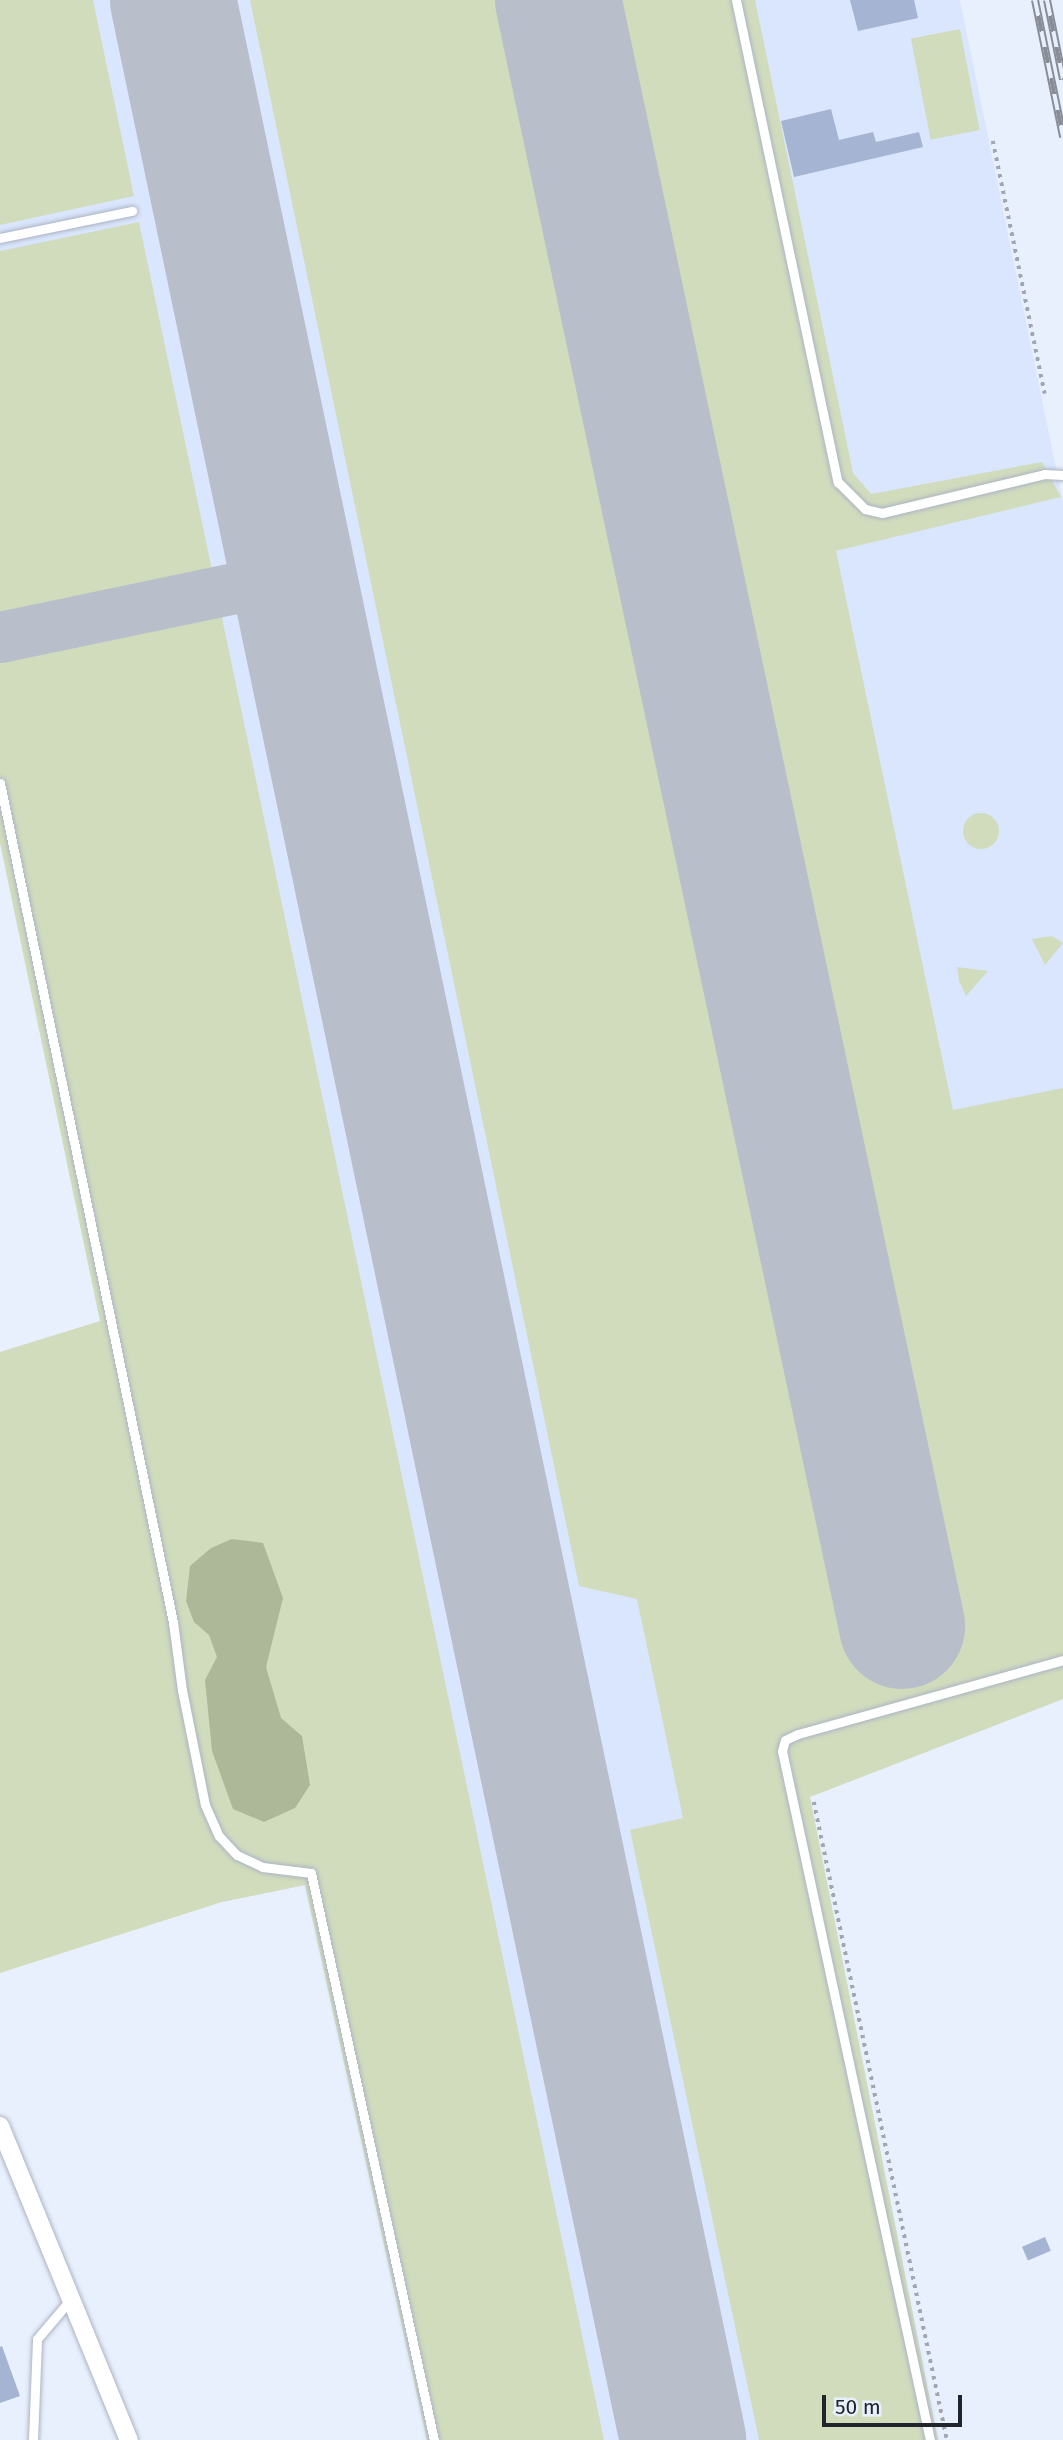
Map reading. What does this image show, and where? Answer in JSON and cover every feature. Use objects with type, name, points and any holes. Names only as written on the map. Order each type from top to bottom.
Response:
[{"type":"street","points":[[0,2126],[129,2440]]},
{"type":"lane","points":[[736,0],[838,482],[865,509],[882,513],[1044,474],[1063,475]]},
{"type":"lane","points":[[0,238],[132,211]]},
{"type":"lane","points":[[0,783],[173,1622],[182,1690],[205,1805],[219,1836],[237,1855],[263,1867],[311,1873],[314,1881],[434,2440]]},
{"type":"lane","points":[[930,2440],[782,1751],[785,1740],[798,1734],[1063,1660]]},
{"type":"lane","points":[[33,2440],[37,2339],[70,2300]]},
{"type":"path","points":[[993,142],[1045,394]]},
{"type":"path","points":[[814,1802],[947,2440]]},
{"type":"shaded area","points":[[0,0],[960,0],[1063,502],[1063,1699],[810,1797],[938,2440],[427,2440],[305,1885],[222,1902],[0,843]]},
{"type":"shaded area","points":[[0,0],[93,0],[134,196],[0,225]]},
{"type":"shaded area","points":[[250,0],[755,0],[853,473],[871,494],[1042,462],[1061,497],[836,551],[953,1110],[1063,1088],[1063,1699],[810,1797],[938,2440],[759,2440],[630,1830],[683,1818],[637,1599],[579,1586]]},
{"type":"shaded area","points":[[960,29],[980,130],[931,140],[911,39]]},
{"type":"shaded area","points":[[139,222],[604,2440],[427,2440],[305,1885],[222,1902],[0,1973],[0,1352],[100,1321],[0,843],[0,251]]},
{"type":"shaded area","points":[[981,813],[994,818],[999,831],[994,844],[981,849],[968,844],[963,831],[968,818]]},
{"type":"shaded area","points":[[1052,936],[1063,943],[1045,965],[1032,939]]},
{"type":"shaded area","points":[[957,967],[988,971],[966,996],[959,981]]},
{"type":"shaded area","points":[[232,1539],[263,1543],[283,1598],[266,1667],[281,1718],[302,1736],[310,1785],[295,1808],[264,1822],[233,1809],[212,1751],[205,1680],[217,1657],[209,1635],[194,1622],[186,1601],[190,1566],[211,1548]]},
{"type":"building","points":[[850,0],[914,0],[918,18],[858,31]]},
{"type":"building","points":[[831,109],[839,140],[873,132],[876,142],[919,132],[923,147],[794,177],[781,121]]},
{"type":"building","points":[[1045,2237],[1051,2251],[1028,2261],[1022,2247]]},
{"type":"building","points":[[2,2346],[20,2396],[0,2403],[0,2347]]},
{"type":"taxiway","points":[[0,637],[293,576]]},
{"type":"runway","points":[[173,0],[683,2440]]},
{"type":"runway","points":[[558,0],[902,1626]]},
{"type":"railway","points":[[1035,0],[1063,137]]},
{"type":"railway","points":[[1047,0],[1063,79]]}]
